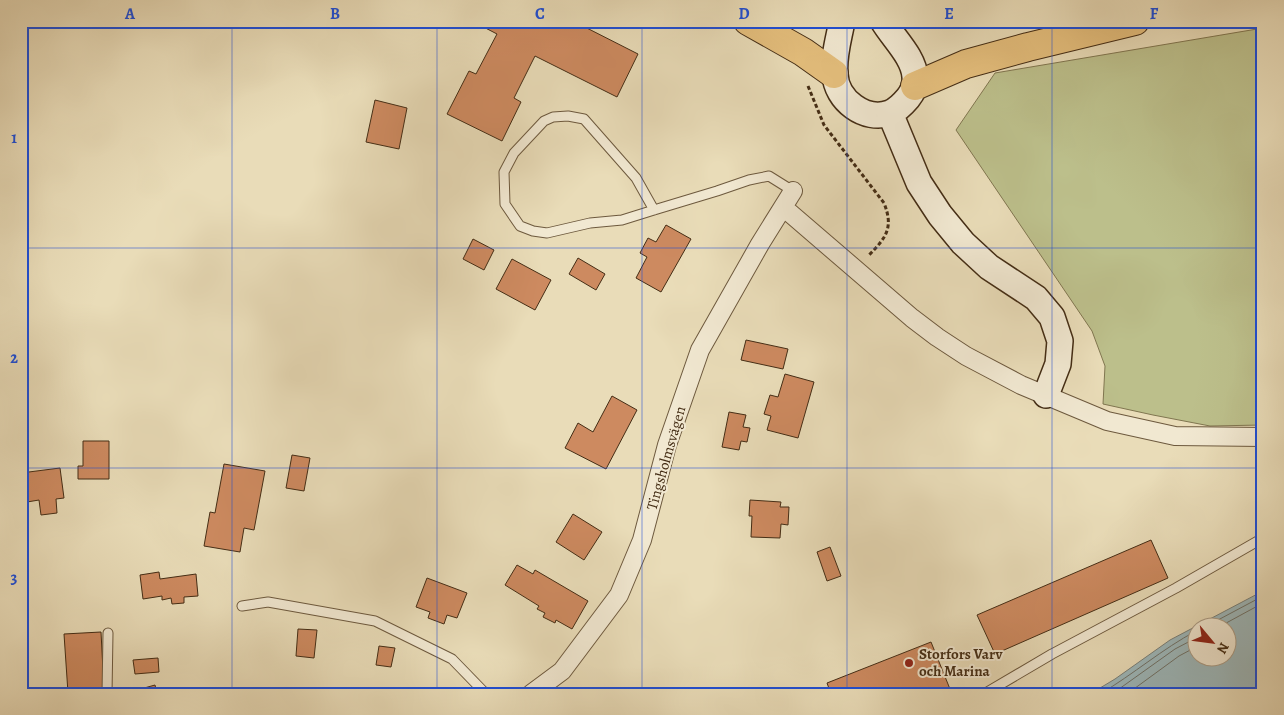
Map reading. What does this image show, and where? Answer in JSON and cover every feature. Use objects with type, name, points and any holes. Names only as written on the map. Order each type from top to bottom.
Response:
[{"type":"highway","points":[[748,21],[824,67]]},
{"type":"highway","points":[[914,86],[966,64],[1135,21]]},
{"type":"street","points":[[842,21],[824,67],[848,102],[868,113],[880,114],[890,113],[898,108],[905,101],[914,86],[916,78],[913,68],[883,21]]},
{"type":"street","points":[[890,113],[920,183],[940,215],[989,267],[1036,298],[1052,317],[1060,342],[1058,364],[1046,395]]},
{"type":"street","name":"Tingsholmsvägen","points":[[531,694],[562,670],[620,595],[642,540],[667,446],[700,350],[760,244],[794,191]]},
{"type":"street","points":[[783,207],[912,318],[937,337],[974,360],[1022,385],[1107,421],[1175,436],[1263,436]]},
{"type":"lane","points":[[654,210],[636,178],[584,119],[568,116],[553,117],[544,121],[514,153],[504,172],[505,204],[520,226],[533,231],[547,233],[590,223],[622,220],[654,210],[749,180],[769,176],[794,191]]},
{"type":"lane","points":[[984,694],[1052,654],[1176,588],[1263,538]]},
{"type":"lane","points":[[242,606],[268,602],[375,621],[452,659],[486,694]]},
{"type":"lane","points":[[107,694],[108,632]]},
{"type":"path","points":[[824,67],[805,78],[824,124],[884,202],[888,213],[889,222],[886,235],[880,244],[856,268]]},
{"type":"green space","points":[[1263,28],[1263,425],[1210,426],[1103,404],[1105,366],[1092,331],[956,130],[995,73]]},
{"type":"water","points":[[1263,591],[1263,694],[1090,694],[1115,679],[1170,640],[1186,632],[1186,668],[1236,668],[1236,618],[1212,618]]},
{"type":"building","points":[[472,21],[544,21],[554,26],[556,21],[573,21],[638,54],[617,97],[535,56],[514,98],[521,102],[502,141],[447,114],[469,71],[476,74],[497,34]]},
{"type":"building","points":[[375,100],[407,108],[399,149],[366,142]]},
{"type":"building","points":[[666,225],[691,239],[661,292],[636,278],[647,257],[640,253],[648,238],[656,242]]},
{"type":"building","points":[[473,239],[494,250],[484,270],[463,259]]},
{"type":"building","points":[[578,258],[605,274],[596,290],[569,274]]},
{"type":"building","points":[[512,259],[551,280],[535,310],[496,289]]},
{"type":"building","points":[[746,340],[788,349],[783,369],[741,360]]},
{"type":"building","points":[[785,374],[814,382],[798,438],[767,430],[771,416],[764,414],[770,395],[778,397]]},
{"type":"building","points":[[612,396],[637,410],[606,469],[565,448],[578,423],[593,432]]},
{"type":"building","points":[[729,412],[746,415],[743,427],[750,428],[747,442],[741,441],[739,450],[722,447]]},
{"type":"building","points":[[83,441],[109,441],[109,479],[78,479],[78,466],[83,466]]},
{"type":"building","points":[[292,455],[310,458],[304,491],[286,488]]},
{"type":"building","points":[[224,464],[265,471],[254,530],[244,528],[240,552],[204,546],[210,512],[215,513]]},
{"type":"building","points":[[60,468],[64,498],[56,499],[57,513],[41,515],[39,500],[21,503],[21,473]]},
{"type":"building","points":[[750,500],[781,502],[780,507],[789,507],[788,525],[781,524],[780,538],[751,537],[752,516],[749,516]]},
{"type":"building","points":[[573,514],[602,532],[584,560],[556,542]]},
{"type":"building","points":[[1151,540],[1168,578],[995,654],[977,615]]},
{"type":"building","points":[[830,547],[841,576],[827,581],[817,552]]},
{"type":"building","points":[[517,565],[533,574],[535,570],[588,601],[572,629],[556,620],[555,623],[543,617],[545,613],[537,609],[539,606],[505,585]]},
{"type":"building","points":[[159,572],[160,579],[196,574],[198,596],[184,597],[184,603],[172,604],[171,598],[162,600],[162,596],[143,599],[140,575]]},
{"type":"building","points":[[427,578],[467,593],[457,618],[447,615],[444,624],[428,618],[430,612],[416,607]]},
{"type":"building","points":[[298,629],[317,630],[314,658],[296,656]]},
{"type":"building","points":[[101,632],[104,690],[68,693],[64,634]]},
{"type":"building","name":"Storfors Varv och Marina","points":[[931,642],[952,694],[831,694],[827,683]]},
{"type":"building","points":[[379,646],[395,648],[391,667],[376,665]]},
{"type":"building","points":[[158,658],[159,672],[135,674],[133,660]]},
{"type":"building","points":[[155,685],[157,694],[138,694],[137,690]]},
{"type":"place","name":"Storfors Varv och Marina","points":[[909,663]]}]
